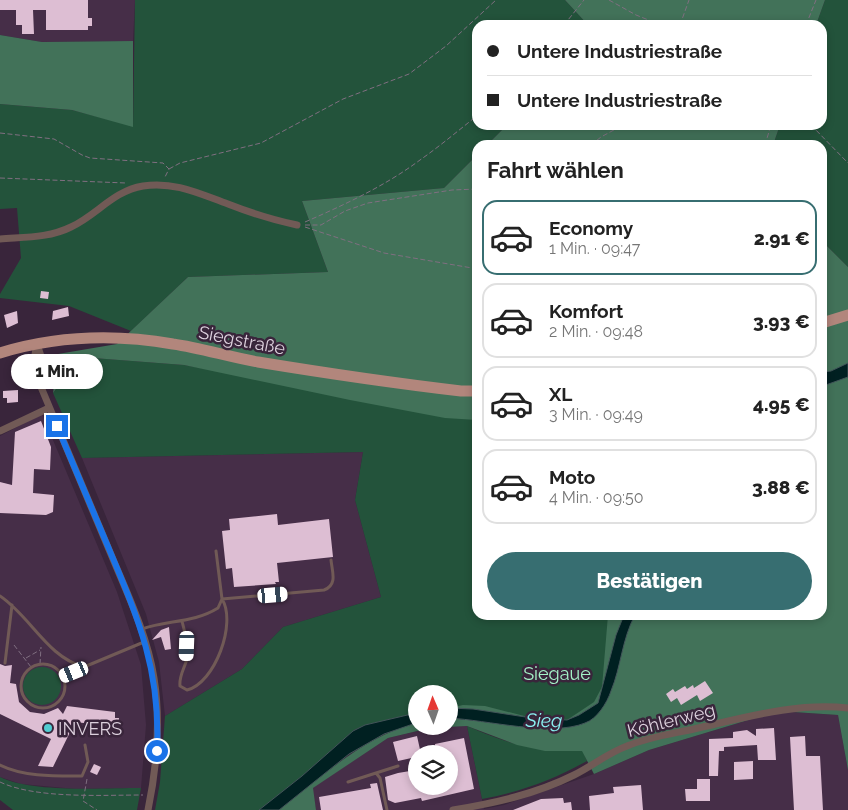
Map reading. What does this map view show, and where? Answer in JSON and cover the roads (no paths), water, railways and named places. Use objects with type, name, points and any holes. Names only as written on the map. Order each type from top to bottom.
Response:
[{"type":"main road","points":[[827,321],[848,315]]},
{"type":"main road","name":"Siegstraße","points":[[0,353],[37,344],[90,338],[148,340],[303,369],[452,390],[472,391]]},
{"type":"street","points":[[0,239],[37,236],[64,230],[83,220],[117,195],[142,186],[164,185],[194,191],[250,212],[297,225]]},
{"type":"street","points":[[37,344],[42,359],[41,387],[146,641],[154,678],[158,720],[157,751],[148,810]]},
{"type":"street","points":[[0,431],[49,408]]},
{"type":"street","name":"Köhlerweg","points":[[453,810],[479,808],[555,784],[624,746],[651,738],[778,712],[829,707],[848,708]]},
{"type":"lane","points":[[182,621],[187,646],[186,660],[179,680],[180,686],[186,690],[197,685],[209,672],[225,640],[228,608],[222,599],[216,551]]},
{"type":"lane","points":[[222,599],[330,588],[333,583],[331,560]]},
{"type":"lane","points":[[0,596],[12,605],[60,657],[84,667]]},
{"type":"lane","points":[[142,629],[155,624],[182,621],[208,614],[218,608],[222,599]]},
{"type":"lane","points":[[5,663],[12,605]]},
{"type":"lane","points":[[62,676],[146,641]]},
{"type":"lane","points":[[40,664],[51,665],[62,676],[65,688],[58,703],[44,709],[36,708],[26,702],[20,688],[24,674],[31,667],[40,664]]},
{"type":"lane","points":[[0,765],[10,770],[57,776],[82,776],[88,762],[85,745]]},
{"type":"lane","points":[[348,782],[398,766]]},
{"type":"lane","points":[[376,773],[380,778],[387,810]]},
{"type":"water","points":[[848,363],[848,377],[827,385],[827,372]]},
{"type":"water","name":"Sieg","points":[[622,620],[633,620],[609,696],[594,718],[589,721],[571,727],[537,728],[458,719],[458,708],[532,718],[567,720],[598,703],[616,635]]},
{"type":"water","points":[[408,715],[408,726],[384,734],[349,754],[279,810],[259,810],[302,776],[353,731],[365,725]]},
{"type":"place","name":"INVERS","points":[[48,728]]},
{"type":"park label","name":"Siegaue","points":[[557,673]]}]
